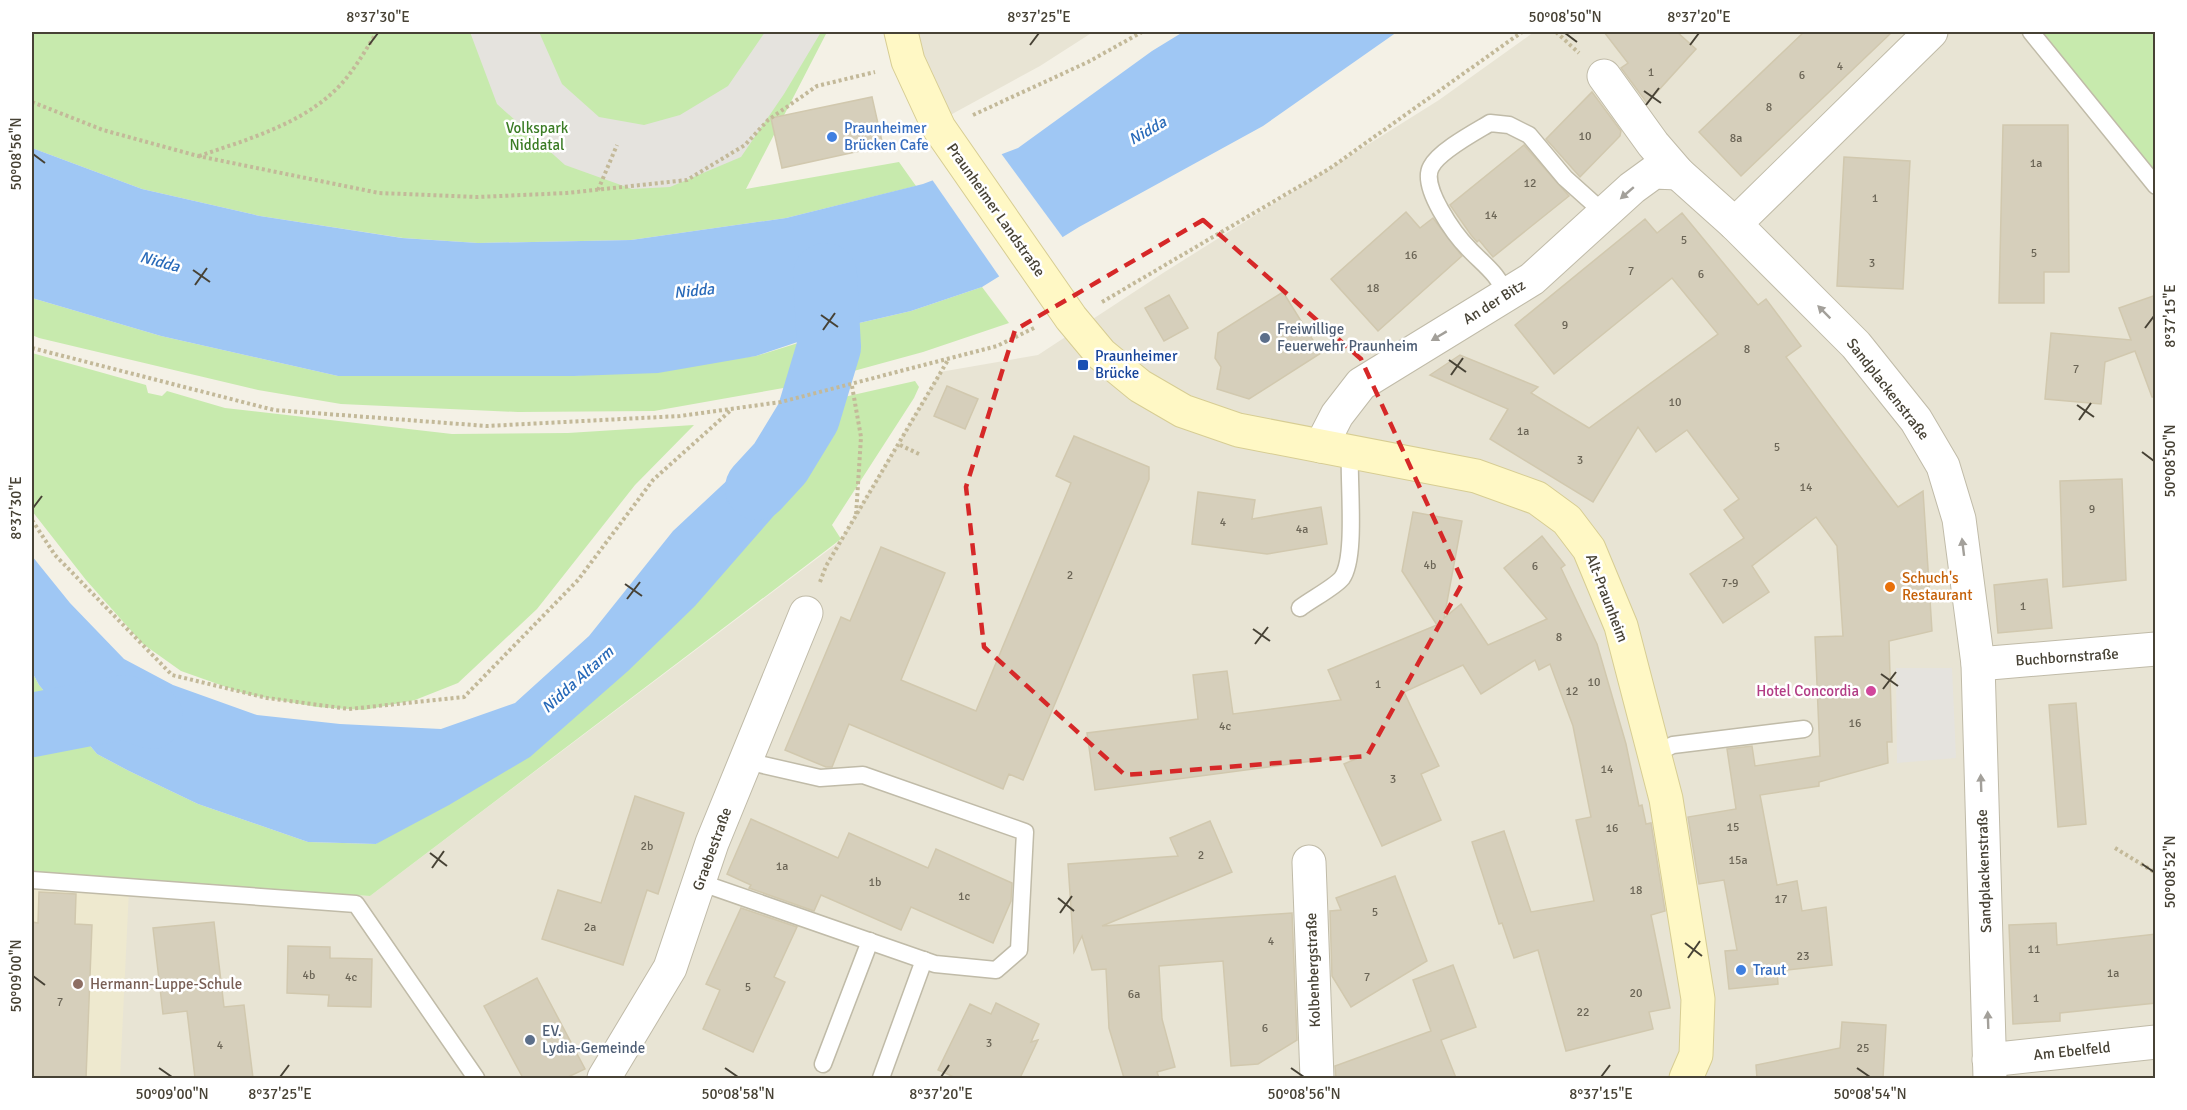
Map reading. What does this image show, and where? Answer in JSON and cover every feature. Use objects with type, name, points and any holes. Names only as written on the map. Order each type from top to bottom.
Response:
[{"type":"main road","name":"Praunheimer Landstraße","points":[[901,32],[908,61],[952,123],[1050,288]]},
{"type":"main road","name":"Alt-Praunheim","points":[[1050,288],[1101,354],[1140,386],[1184,411],[1210,422],[1476,476],[1537,498],[1567,520],[1589,549],[1621,626],[1666,799],[1698,999],[1696,1055],[1686,1078]]},
{"type":"street","points":[[1735,224],[1931,32]]},
{"type":"street","name":"Sandplackenstraße","points":[[1604,76],[1653,144],[1678,173],[1735,224],[1856,345],[1916,420],[1943,466],[1959,519],[1978,664],[1990,1069]]},
{"type":"street","name":"An der Bitz","points":[[1336,448],[1337,415],[1361,384],[1532,279],[1654,172],[1678,173]]},
{"type":"street","name":"Graebestraße","points":[[604,1078],[670,968],[699,882],[806,613]]},
{"type":"street","name":"Buchbornstraße","points":[[1978,664],[2156,649]]},
{"type":"street","name":"Kolbenbergstraße","points":[[1309,861],[1317,1078]]},
{"type":"street","name":"Am Ebelfeld","points":[[1990,1069],[2156,1042]]},
{"type":"lane","points":[[2031,32],[2156,186]]},
{"type":"lane","points":[[1505,295],[1502,282],[1466,246],[1437,205],[1428,178],[1431,167],[1441,156],[1491,123],[1509,125],[1529,135],[1565,178],[1594,204],[1599,218]]},
{"type":"lane","points":[[1300,608],[1342,578],[1352,541],[1348,474],[1336,448]]},
{"type":"lane","points":[[1654,754],[1673,745],[1804,729]]},
{"type":"lane","points":[[699,882],[924,960],[996,970],[1019,950],[1025,832],[863,775],[820,778],[746,761]]},
{"type":"lane","points":[[32,880],[356,904],[476,1078]]},
{"type":"lane","points":[[824,1064],[870,941]]},
{"type":"lane","points":[[881,1078],[924,960]]},
{"type":"path","points":[[198,156],[254,137],[306,111],[330,95],[352,72],[377,32]]},
{"type":"path","points":[[952,123],[1088,62],[1142,32]]},
{"type":"path","points":[[1093,306],[1329,169],[1522,32]]},
{"type":"path","points":[[32,102],[103,130],[198,156],[380,193],[478,197],[598,190],[687,180],[745,145],[768,120],[817,86],[882,70]]},
{"type":"path","points":[[598,190],[617,145]]},
{"type":"path","points":[[32,348],[274,410],[487,426],[680,417],[781,402],[852,386],[997,346],[1042,324]]},
{"type":"path","points":[[806,613],[826,566],[900,445],[948,360]]},
{"type":"path","points":[[852,386],[861,437],[856,517]]},
{"type":"path","points":[[32,520],[55,555],[172,675],[267,698],[349,710],[464,697],[578,580],[653,480],[732,409]]},
{"type":"path","points":[[900,445],[919,453]]},
{"type":"path","points":[[2115,848],[2156,873]]},
{"type":"highlighted area","points":[[1203,220],[1361,359],[1463,582],[1367,756],[1125,775],[984,647],[966,487],[1015,330]]},
{"type":"shaded area","points":[[470,32],[539,32],[562,84],[599,117],[644,125],[680,115],[728,86],[765,32],[821,32],[784,94],[741,157],[670,187],[632,189],[565,165],[497,104]]},
{"type":"shaded area","points":[[910,32],[1093,32],[1040,66],[943,119]]},
{"type":"shaded area","points":[[1534,32],[2020,32],[2155,189],[2155,1078],[32,1078],[125,883],[370,896],[835,545],[841,539],[940,372],[1038,355],[1163,273],[1439,100]]},
{"type":"shaded area","points":[[1896,668],[1952,668],[1956,758],[1897,763]]},
{"type":"shaded area","name":"Hermann-Luppe-Schule","points":[[32,885],[129,889],[120,1078],[32,1078]]},
{"type":"green space","name":"Volkspark Niddatal","points":[[32,32],[827,32],[746,189],[899,162],[916,186],[786,218],[631,240],[478,243],[403,238],[260,216],[142,189],[32,148]]},
{"type":"green space","points":[[2020,32],[2155,32],[2155,189]]},
{"type":"green space","points":[[982,287],[1009,323],[923,352],[828,378],[842,327],[911,311]]},
{"type":"green space","points":[[32,298],[161,336],[338,376],[574,376],[756,356],[811,339],[789,387],[654,411],[518,412],[341,404],[258,390],[39,338],[32,335]]},
{"type":"green space","points":[[32,353],[146,385],[148,393],[162,396],[167,391],[225,408],[452,434],[568,433],[694,425],[635,485],[537,609],[458,683],[415,700],[364,710],[317,707],[246,694],[181,671],[143,644],[86,580],[32,511]]},
{"type":"green space","points":[[915,381],[919,387],[914,398],[832,525],[841,539],[370,896],[32,874],[32,672],[39,685],[97,754],[129,771],[198,804],[308,842],[376,844],[778,511],[827,432],[804,406]]},
{"type":"water","name":"Nidda","points":[[1183,32],[1397,32],[1263,126],[1079,227],[982,287],[911,311],[842,327],[756,356],[658,373],[574,376],[338,376],[161,336],[32,298],[32,148],[142,189],[260,216],[402,238],[478,243],[631,240],[786,218],[923,184],[1018,148],[1152,51]]},
{"type":"water","points":[[808,417],[823,434],[778,511],[695,606],[628,671],[530,757],[449,805],[376,844],[308,842],[198,804],[129,771],[97,754],[39,685],[32,672],[32,556],[70,603],[124,659],[173,685],[257,715],[340,724],[441,729],[515,703],[589,636],[673,531],[749,460]]},
{"type":"pier","points":[[1000,152],[1064,239],[1001,279],[931,178]]},
{"type":"building","points":[[1604,32],[1677,32],[1696,49],[1647,103],[1621,68],[1628,63]]},
{"type":"building","points":[[1804,32],[1892,32],[1741,176],[1699,132]]},
{"type":"building","points":[[1592,92],[1621,131],[1620,136],[1580,177],[1546,139]]},
{"type":"building","points":[[872,97],[883,146],[782,168],[771,118]]},
{"type":"building","points":[[2003,125],[2068,125],[2069,272],[2044,272],[2044,303],[1999,303]]},
{"type":"building","points":[[1524,145],[1569,196],[1493,257],[1479,240],[1477,242],[1471,235],[1450,205]]},
{"type":"building","points":[[1844,157],[1910,161],[1903,289],[1837,286]]},
{"type":"building","points":[[1406,212],[1420,228],[1433,218],[1462,256],[1378,331],[1331,279]]},
{"type":"building","points":[[1682,213],[1758,305],[1766,299],[1801,346],[1786,357],[1898,507],[1923,491],[1932,631],[1889,641],[1892,742],[1887,742],[1888,763],[1819,782],[1819,786],[1760,795],[1777,885],[1797,881],[1802,911],[1826,907],[1832,965],[1777,971],[1778,984],[1729,989],[1725,951],[1737,950],[1724,880],[1699,884],[1688,817],[1736,809],[1727,749],[1752,746],[1755,766],[1820,756],[1815,637],[1843,636],[1837,546],[1816,517],[1752,566],[1769,592],[1723,623],[1690,574],[1744,538],[1724,510],[1739,499],[1687,430],[1656,452],[1638,427],[1593,502],[1490,439],[1508,409],[1430,375],[1460,355],[1538,387],[1531,393],[1589,428],[1718,334],[1672,278],[1554,374],[1515,325],[1645,219],[1657,233]]},
{"type":"building","points":[[1283,292],[1321,353],[1249,399],[1217,389],[1221,367],[1215,358],[1218,333]]},
{"type":"building","points":[[1169,295],[1188,328],[1164,341],[1145,308]]},
{"type":"building","points":[[2156,295],[2156,397],[2152,397],[2135,351],[2105,362],[2101,404],[2045,399],[2051,333],[2131,340],[2119,308]]},
{"type":"building","points":[[947,386],[978,399],[965,429],[934,416]]},
{"type":"building","points":[[1074,436],[1149,467],[1149,479],[1023,780],[1009,774],[1003,789],[849,724],[832,767],[826,767],[785,750],[841,617],[850,621],[881,547],[945,573],[901,680],[976,711],[1071,483],[1056,476]]},
{"type":"building","points":[[2122,479],[2126,580],[2063,587],[2060,481]]},
{"type":"building","points":[[1198,492],[1255,500],[1252,519],[1321,507],[1327,544],[1267,554],[1192,544]]},
{"type":"building","points":[[1413,512],[1462,521],[1444,618],[1461,604],[1488,645],[1547,619],[1504,568],[1542,536],[1565,565],[1561,568],[1597,644],[1626,744],[1639,806],[1642,805],[1646,824],[1651,823],[1665,911],[1651,915],[1670,1008],[1649,1012],[1653,1029],[1566,1051],[1538,950],[1514,958],[1502,923],[1499,924],[1472,842],[1504,831],[1531,912],[1594,901],[1576,820],[1591,817],[1573,726],[1550,664],[1539,670],[1535,660],[1481,694],[1463,665],[1404,692],[1439,766],[1421,774],[1441,820],[1382,846],[1344,764],[1358,758],[1358,755],[1095,790],[1087,733],[1198,719],[1193,675],[1227,671],[1233,714],[1341,700],[1328,670],[1437,625],[1402,571]]},
{"type":"building","points":[[2047,579],[2052,628],[1998,633],[1994,585]]},
{"type":"building","points":[[2076,703],[2086,824],[2058,827],[2049,705]]},
{"type":"building","points":[[635,796],[684,813],[658,894],[647,890],[623,965],[542,939],[558,890],[601,903]]},
{"type":"building","points":[[751,819],[838,858],[849,833],[928,868],[936,849],[1012,883],[1011,901],[993,943],[911,907],[901,930],[821,895],[814,911],[749,888],[751,885],[727,874]]},
{"type":"building","points":[[1210,821],[1232,872],[1102,926],[1292,913],[1297,1040],[1258,1064],[1231,1066],[1223,961],[1159,966],[1162,1019],[1175,1067],[1157,1072],[1159,1078],[1124,1078],[1109,1028],[1106,969],[1092,970],[1082,936],[1074,952],[1068,864],[1178,856],[1170,838]]},
{"type":"building","points":[[1395,876],[1427,961],[1351,1007],[1332,976],[1330,911],[1341,910],[1336,898]]},
{"type":"building","points":[[39,892],[76,894],[75,924],[92,925],[86,1078],[32,1078],[32,922],[38,923]]},
{"type":"building","points":[[741,908],[797,927],[774,977],[785,982],[753,1052],[703,1029],[720,990],[706,984]]},
{"type":"building","points":[[214,922],[224,1007],[244,1005],[253,1078],[195,1078],[187,1011],[163,1014],[153,928]]},
{"type":"building","points":[[2056,923],[2057,945],[2156,934],[2156,1003],[2060,1013],[2060,1021],[2013,1024],[2009,925]]},
{"type":"building","points":[[288,946],[330,947],[330,958],[372,959],[371,1007],[328,1006],[329,995],[287,993]]},
{"type":"building","points":[[1453,965],[1476,1027],[1441,1040],[1456,1078],[1336,1078],[1335,1066],[1431,1031],[1413,980]]},
{"type":"building","points":[[537,978],[585,1069],[566,1078],[523,1078],[484,1006]]},
{"type":"building","points":[[996,1003],[1039,1024],[1031,1042],[1038,1040],[1020,1078],[956,1078],[938,1070],[970,1004],[991,1014]]},
{"type":"building","points":[[1842,1022],[1886,1025],[1883,1078],[1757,1078],[1756,1065],[1840,1048]]},
{"type":"waterway","name":"Nidda Altarm","points":[[757,488],[780,463],[808,417],[829,347],[825,275]]},
{"type":"waterway","name":"Nidda Altarm","points":[[32,725],[125,707],[151,717]]},
{"type":"place","name":"Praunheimer Brücken Cafe","points":[[832,137]]},
{"type":"place","name":"Freiwillige Feuerwehr Praunheim","points":[[1265,338]]},
{"type":"place","name":"Praunheimer Brücke","points":[[1083,365]]},
{"type":"place","name":"Schuch's Restaurant","points":[[1890,587]]},
{"type":"place","name":"Hotel Concordia","points":[[1871,691]]},
{"type":"place","name":"Traut","points":[[1741,970]]},
{"type":"place","name":"Hermann-Luppe-Schule","points":[[78,984]]},
{"type":"place","name":"EV. Lydia-Gemeinde","points":[[530,1040]]}]
